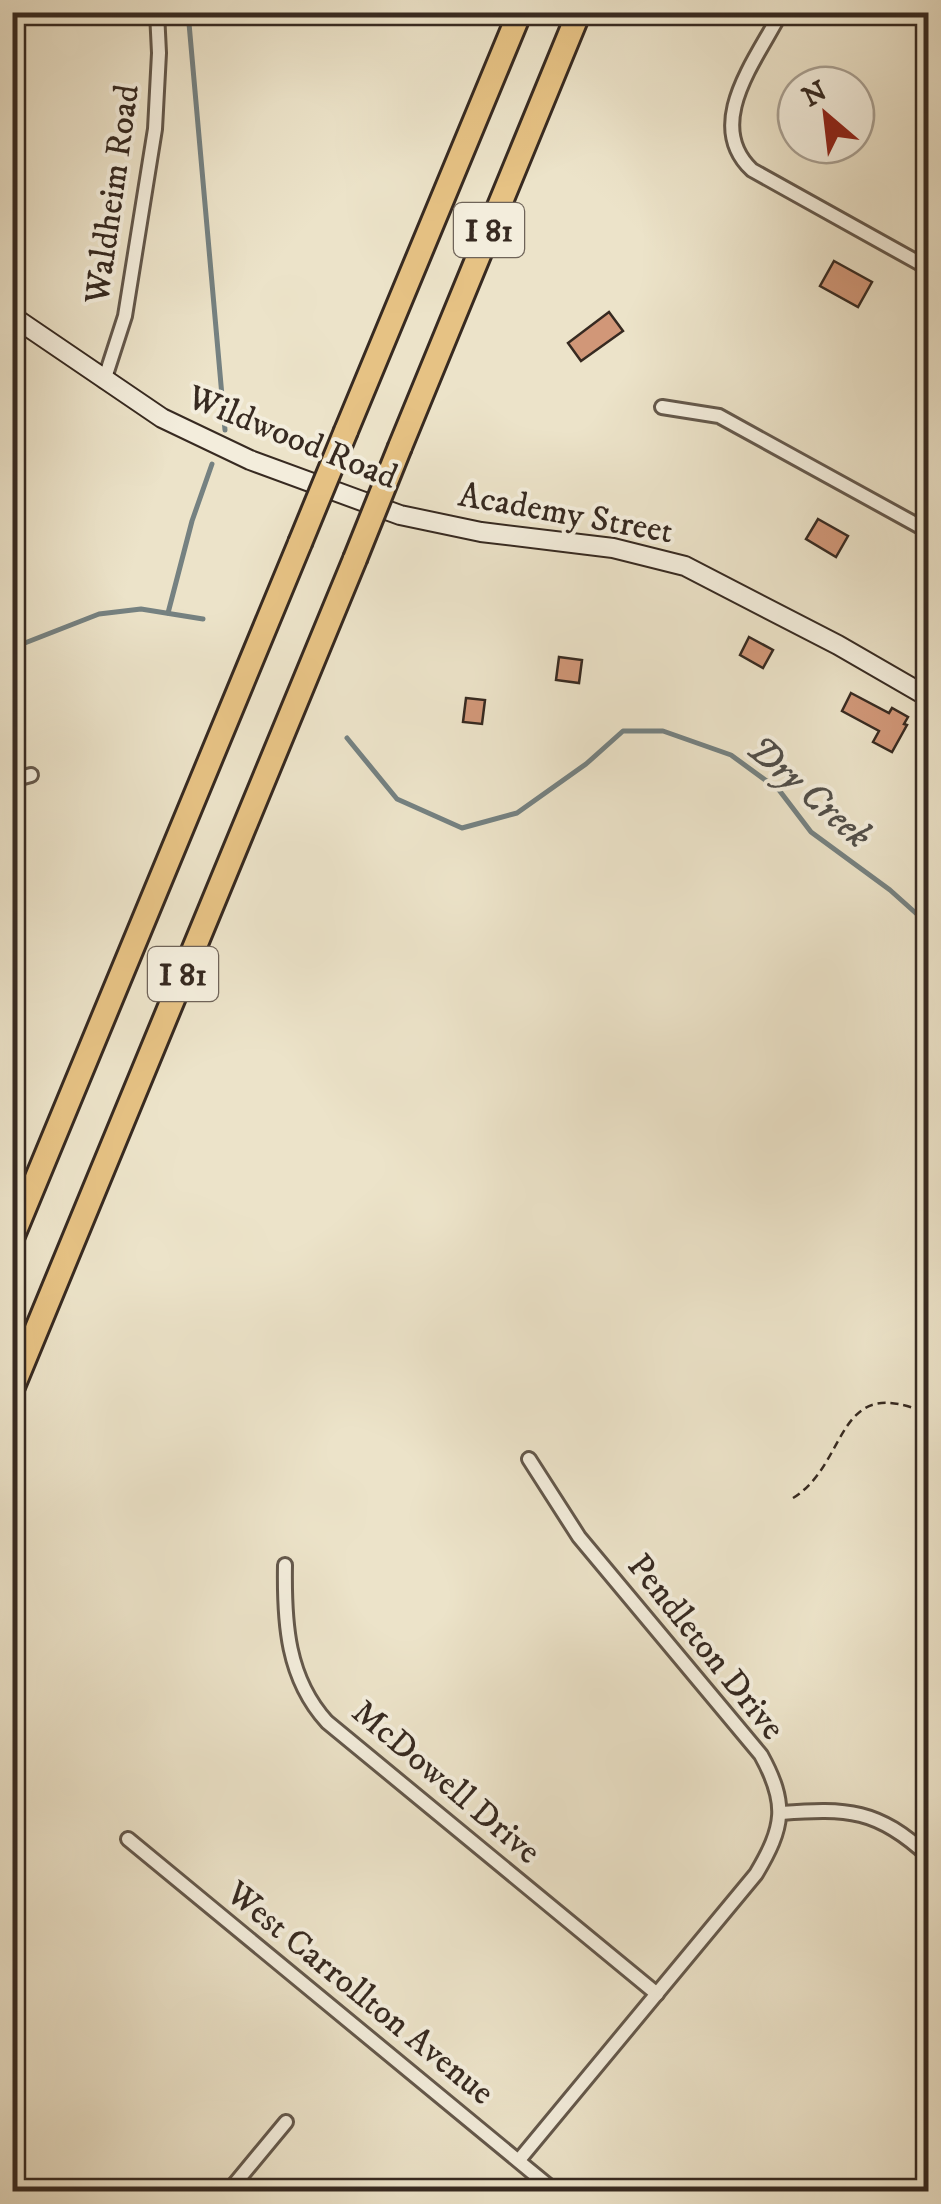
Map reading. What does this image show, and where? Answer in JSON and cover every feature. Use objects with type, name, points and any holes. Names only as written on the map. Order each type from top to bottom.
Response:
[{"type":"highway","name":"I 81","points":[[12,1238],[520,12]]},
{"type":"highway","name":"I 81","points":[[12,1389],[579,12]]},
{"type":"street","name":"Waldheim Road","points":[[104,380],[126,316],[154,129],[159,53],[157,12]]},
{"type":"street","points":[[781,12],[734,104],[730,119],[735,149],[752,170],[928,268]]},
{"type":"street","name":"Wildwood Road","points":[[12,316],[104,380],[205,441],[400,515]]},
{"type":"street","points":[[662,407],[719,416],[928,531]]},
{"type":"street","name":"Academy Street","points":[[400,515],[481,532],[626,550],[685,566],[838,645],[928,697]]},
{"type":"street","points":[[12,780],[32,775]]},
{"type":"street","name":"Pendleton Drive","points":[[529,1459],[579,1537],[761,1755],[779,1794],[781,1812]]},
{"type":"street","name":"McDowell Drive","points":[[286,1565],[287,1630],[293,1667],[313,1706],[657,1994]]},
{"type":"street","points":[[519,2160],[756,1874],[778,1832],[781,1812],[827,1810],[865,1814],[898,1830],[928,1856]]},
{"type":"street","name":"West Carrollton Avenue","points":[[128,1839],[556,2192]]},
{"type":"street","points":[[228,2192],[286,2122]]},
{"type":"path","points":[[794,1498],[818,1479],[839,1435],[863,1409],[886,1403],[928,1414]]},
{"type":"building","points":[[834,261],[872,282],[858,307],[820,286]]},
{"type":"building","points":[[609,312],[623,331],[581,361],[568,343]]},
{"type":"building","points":[[818,519],[848,536],[836,557],[806,539]]},
{"type":"building","points":[[749,637],[773,650],[763,668],[740,655]]},
{"type":"building","points":[[559,657],[582,660],[579,683],[556,680]]},
{"type":"building","points":[[851,693],[889,713],[892,708],[908,717],[892,752],[873,742],[879,731],[842,711]]},
{"type":"building","points":[[466,698],[485,700],[482,724],[463,722]]},
{"type":"waterway","points":[[188,12],[225,430]]},
{"type":"waterway","points":[[168,613],[192,521],[212,464]]},
{"type":"waterway","name":"Dry Creek","points":[[12,648],[99,614],[141,609],[203,619]]},
{"type":"waterway","name":"Dry Creek","points":[[347,738],[397,799],[462,828],[517,813],[586,764],[623,731],[663,731],[731,755],[779,790],[811,832],[890,890],[928,924]]}]
